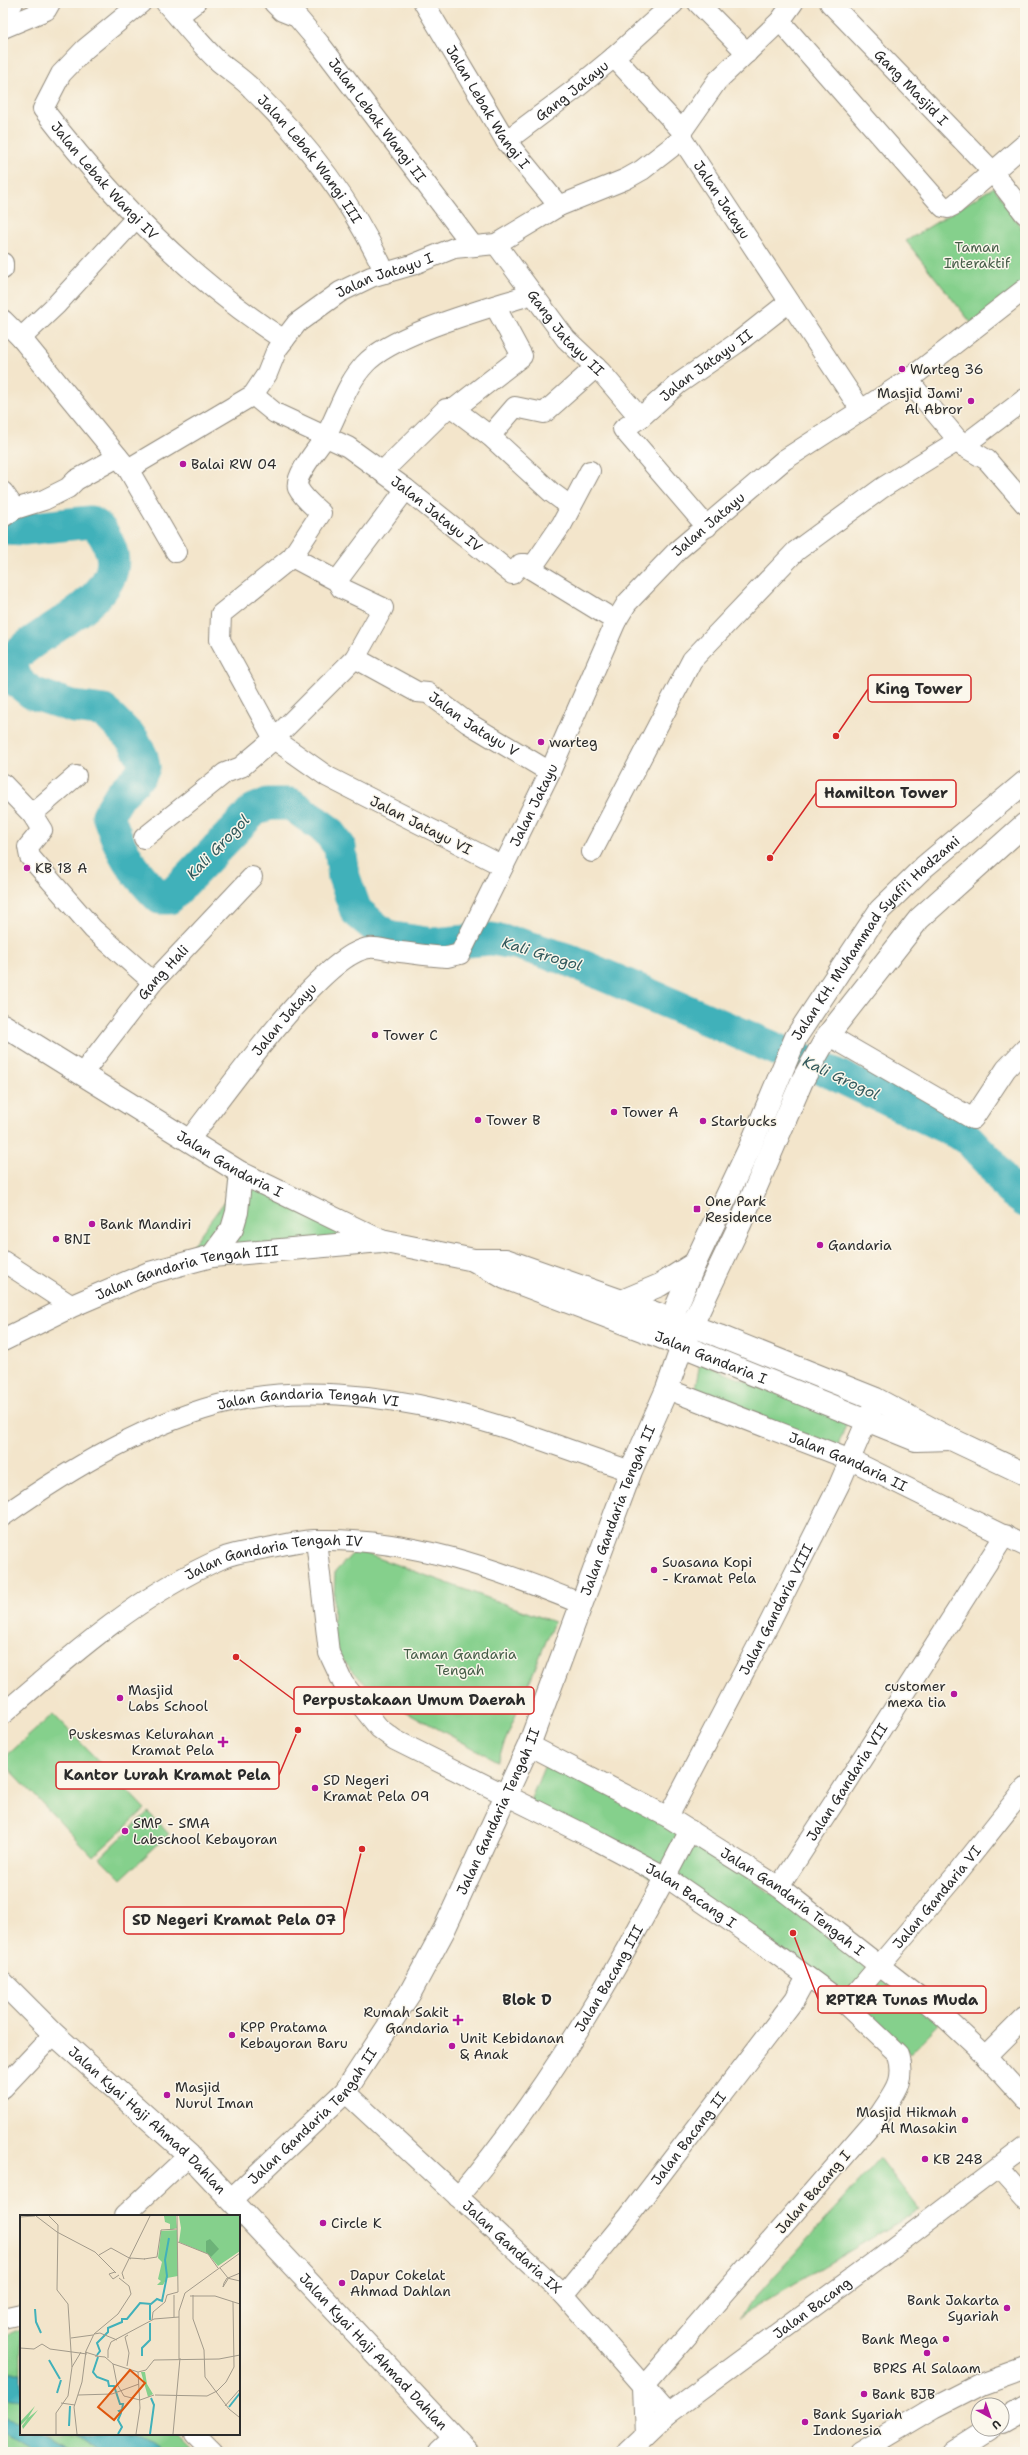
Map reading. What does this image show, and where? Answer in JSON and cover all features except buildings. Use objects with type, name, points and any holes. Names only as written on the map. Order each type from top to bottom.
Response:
[{"type":"main road","name":"Jalan KH. Muhammad Syafi'i Hadzami","points":[[672,1334],[695,1263],[750,1147],[796,1037],[880,910],[924,867],[1022,790]]},
{"type":"main road","name":"Jalan KH. Muhammad Syafi'i Hadzami","points":[[691,1326],[743,1216],[802,1081],[828,1035],[919,919],[1025,824]]},
{"type":"main road","name":"Jalan Gandaria I","points":[[3,1025],[188,1141],[242,1173],[381,1241],[474,1260],[506,1260],[622,1301],[672,1334]]},
{"type":"main road","points":[[212,1256],[232,1229],[237,1212],[242,1173]]},
{"type":"main road","name":"Jalan Gandaria Tengah III","points":[[3,1340],[72,1306],[149,1273],[212,1256],[381,1241]]},
{"type":"main road","name":"Jalan Gandaria I","points":[[474,1260],[505,1278],[672,1334],[868,1421],[916,1440],[951,1439]]},
{"type":"main road","points":[[622,1301],[660,1285],[695,1263]]},
{"type":"main road","points":[[708,1290],[708,1314],[719,1336]]},
{"type":"main road","name":"Jalan Gandaria I","points":[[672,1334],[691,1326],[719,1336],[876,1399],[951,1439],[1025,1474]]},
{"type":"main road","name":"Jalan Gandaria Tengah II","points":[[232,2199],[345,2092],[410,1993],[444,1930],[505,1794],[529,1745],[631,1471],[667,1388],[672,1334]]},
{"type":"main road","name":"Jalan Kyai Haji Ahmad Dahlan","points":[[3,1983],[54,2034],[189,2155],[461,2444]]},
{"type":"main road","points":[[860,2452],[934,2408],[981,2384],[1025,2368]]},
{"type":"main road","points":[[1010,2416],[1025,2408]]},
{"type":"main road","points":[[953,2452],[976,2437]]},
{"type":"street","points":[[3,17],[12,3]]},
{"type":"street","points":[[3,28],[46,10],[50,3]]},
{"type":"street","name":"Jalan Lebak Wangi IV","points":[[141,3],[85,48],[61,74],[43,109],[90,170],[136,218],[204,281],[248,316],[284,340]]},
{"type":"street","points":[[172,10],[195,3]]},
{"type":"street","name":"Jalan Lebak Wangi II","points":[[274,3],[282,11],[297,17],[319,43],[473,246]]},
{"type":"street","name":"Jalan Lebak Wangi I","points":[[424,3],[506,140],[559,206]]},
{"type":"street","points":[[614,57],[674,3]]},
{"type":"street","points":[[698,3],[747,53]]},
{"type":"street","points":[[682,135],[717,81],[780,21],[793,3]]},
{"type":"street","name":"Gang Masjid I","points":[[830,3],[992,171],[1025,214]]},
{"type":"street","name":"Jalan Lebak Wangi III","points":[[172,10],[216,59],[251,87],[318,164],[356,215],[385,273]]},
{"type":"street","points":[[780,21],[943,207],[948,208],[954,206],[992,171],[1025,144]]},
{"type":"street","name":"Gang Jatayu","points":[[506,140],[574,90],[614,57],[682,135]]},
{"type":"street","name":"Jalan Jatayu I","points":[[9,513],[44,500],[123,463],[253,395],[267,374],[284,340],[307,315],[340,292],[371,277],[454,248],[496,244],[559,206],[626,179],[642,170],[682,135]]},
{"type":"street","name":"Jalan Jatayu","points":[[682,135],[789,302],[861,410]]},
{"type":"street","points":[[21,338],[56,305],[136,218]]},
{"type":"street","name":"Gang Jatayu II","points":[[496,244],[566,338],[596,367],[640,418]]},
{"type":"street","points":[[3,263],[3,269]]},
{"type":"street","points":[[1025,289],[908,380],[961,443],[987,460],[1025,504]]},
{"type":"street","points":[[274,739],[220,640],[221,614],[292,557],[321,513],[302,495],[297,482],[298,477],[325,437],[338,408],[361,369],[380,352],[409,337],[532,294]]},
{"type":"street","name":"Jalan Jatayu II","points":[[707,527],[623,430],[640,418],[678,384],[737,343],[789,302]]},
{"type":"street","points":[[382,472],[438,416],[446,410],[454,409],[522,356],[495,306]]},
{"type":"street","points":[[3,320],[21,338],[123,463],[176,552]]},
{"type":"street","points":[[490,436],[515,407],[544,413],[596,367]]},
{"type":"street","name":"Jalan Jatayu","points":[[188,1141],[297,1004],[319,978],[340,960],[353,952],[370,948],[448,958],[460,954],[550,772],[616,621],[627,603],[678,550],[707,527],[784,460],[908,380]]},
{"type":"street","name":"Jalan Jatayu IV","points":[[253,395],[275,413],[348,447],[406,489],[512,574],[523,564],[531,569]]},
{"type":"street","points":[[592,852],[692,660],[796,551],[882,488],[961,443],[1025,399]]},
{"type":"street","points":[[454,409],[490,436],[535,478],[570,506]]},
{"type":"street","points":[[590,471],[570,506],[562,524],[531,569],[616,621]]},
{"type":"street","points":[[338,581],[406,489]]},
{"type":"street","points":[[3,492],[9,513]]},
{"type":"street","points":[[144,838],[225,774],[241,767],[274,739],[355,658],[384,608],[341,588],[338,581],[292,557]]},
{"type":"street","name":"Jalan Jatayu V","points":[[355,658],[418,692],[428,693],[468,723],[550,772]]},
{"type":"street","name":"Jalan Jatayu VI","points":[[274,739],[338,783],[504,866]]},
{"type":"street","points":[[32,814],[76,776]]},
{"type":"street","points":[[3,784],[32,814],[42,830],[28,847],[30,857],[93,929],[153,982]]},
{"type":"street","name":"Gang Hali","points":[[82,1074],[153,982],[252,878]]},
{"type":"street","points":[[828,1035],[973,1119],[1006,1069],[1025,1049]]},
{"type":"street","points":[[3,1261],[72,1306]]},
{"type":"street","name":"Jalan Gandaria II","points":[[667,1388],[851,1460],[1005,1534],[1025,1546]]},
{"type":"street","name":"Jalan Gandaria Tengah VI","points":[[3,1516],[47,1485],[106,1452],[177,1418],[230,1402],[281,1395],[357,1395],[446,1411],[522,1434],[631,1471]]},
{"type":"street","name":"Jalan Gandaria VIII","points":[[668,1816],[770,1622],[851,1460],[876,1399]]},
{"type":"street","name":"Jalan Gandaria VII","points":[[779,1886],[838,1798],[1005,1534]]},
{"type":"street","name":"Jalan Gandaria Tengah IV","points":[[3,1714],[63,1662],[150,1597],[224,1557],[316,1540],[414,1548],[483,1566],[582,1604]]},
{"type":"street","name":"Jalan Bacang I","points":[[316,1540],[329,1653],[344,1683],[379,1728],[395,1740],[505,1794],[666,1877],[753,1937],[846,2005],[898,2054],[901,2065],[901,2081],[880,2114],[643,2387]]},
{"type":"street","name":"Jalan Gandaria Tengah I","points":[[529,1745],[668,1816],[779,1886],[940,2012],[986,2056],[1025,2099]]},
{"type":"street","name":"Jalan Gandaria VI","points":[[846,2005],[879,1963],[955,1876],[1025,1788]]},
{"type":"street","name":"Jalan Bacang III","points":[[458,2197],[552,2072],[598,2002],[690,1830]]},
{"type":"street","name":"Jalan Bacang II","points":[[564,2295],[628,2216],[776,2024],[795,1999],[807,1977]]},
{"type":"street","points":[[986,2056],[1025,2016]]},
{"type":"street","points":[[3,2088],[54,2034]]},
{"type":"street","name":"Jalan Gandaria IX","points":[[345,2092],[564,2295],[668,2414]]},
{"type":"street","name":"Jalan Bacang","points":[[628,2452],[668,2414],[999,2168],[1025,2147]]},
{"type":"street","points":[[125,2215],[189,2155]]},
{"type":"street","points":[[999,2168],[1025,2197]]},
{"type":"street","points":[[3,2318],[20,2314]]},
{"type":"street","points":[[643,2387],[645,2436]]},
{"type":"street","points":[[196,2435],[213,2452]]},
{"type":"street","points":[[438,2452],[461,2444]]},
{"type":"green space","name":"Taman Interaktif","points":[[994,187],[1025,234],[1025,283],[972,324],[906,241]]},
{"type":"green space","points":[[229,1157],[411,1250],[190,1248],[225,1201]]},
{"type":"green space","points":[[700,1363],[847,1422],[837,1448],[695,1389]]},
{"type":"green space","name":"Taman Gandaria Tengah","points":[[356,1550],[554,1622],[497,1761],[376,1695],[332,1649],[335,1572]]},
{"type":"green space","points":[[53,1714],[145,1809],[93,1857],[3,1762],[3,1759]]},
{"type":"green space","points":[[548,1758],[720,1854],[939,2024],[909,2054],[840,1992],[529,1803]]},
{"type":"green space","points":[[148,1812],[169,1834],[121,1879],[100,1858]]},
{"type":"green space","points":[[880,2158],[919,2210],[738,2317]]},
{"type":"green space","points":[[20,2329],[20,2435],[175,2435],[192,2452],[3,2452],[3,2337]]},
{"type":"water","points":[[3,2373],[20,2373],[20,2400],[3,2398]]},
{"type":"water","points":[[3,2417],[20,2424],[20,2435],[47,2435],[76,2452],[36,2452],[3,2433]]},
{"type":"water","points":[[77,2435],[110,2435],[135,2438],[147,2441],[157,2446],[164,2452],[102,2452]]},
{"type":"waterway","name":"Kali Grogol","points":[[3,528],[24,529],[90,522],[94,524],[104,535],[109,545],[113,564],[107,582],[95,597],[78,612],[22,650],[10,662],[17,681],[32,693],[74,707],[104,711],[134,741],[142,757],[144,767],[141,774],[120,795],[108,815],[128,860],[141,878],[160,898],[169,898],[254,810],[268,804],[291,804],[327,830],[340,847],[344,877],[356,911],[387,937],[432,944],[491,939],[519,944],[566,959],[830,1072],[966,1137],[990,1162],[1009,1189],[1025,1201]]},
{"type":"place","name":"Warteg 36","points":[[902,369]]},
{"type":"place","name":"Masjid Jami' Al Abror","points":[[971,401]]},
{"type":"place","name":"Balai RW 04","points":[[183,464]]},
{"type":"place","name":"King Tower","points":[[836,736]]},
{"type":"place","name":"warteg","points":[[541,742]]},
{"type":"place","name":"Hamilton Tower","points":[[770,858]]},
{"type":"place","name":"KB 18 A","points":[[27,868]]},
{"type":"place","name":"Tower C","points":[[375,1035]]},
{"type":"place","name":"Tower A","points":[[614,1112]]},
{"type":"place","name":"Tower B","points":[[478,1120]]},
{"type":"place","name":"Starbucks","points":[[703,1121]]},
{"type":"place","name":"One Park Residence","points":[[697,1209]]},
{"type":"place","name":"Bank Mandiri","points":[[92,1224]]},
{"type":"place","name":"BNI","points":[[56,1239]]},
{"type":"place","name":"Gandaria","points":[[820,1245]]},
{"type":"place","name":"Suasana Kopi - Kramat Pela","points":[[654,1570]]},
{"type":"place","name":"Perpustakaan Umum Daerah","points":[[236,1657]]},
{"type":"place","name":"customer mexa tia","points":[[954,1694]]},
{"type":"place","name":"Masjid Labs School","points":[[120,1698]]},
{"type":"place","name":"Kantor Lurah Kramat Pela","points":[[298,1730]]},
{"type":"place","name":"Puskesmas Kelurahan Kramat Pela","points":[[223,1742]]},
{"type":"place","name":"SD Negeri Kramat Pela 09","points":[[315,1788]]},
{"type":"place","name":"SMP - SMA Labschool Kebayoran","points":[[125,1831]]},
{"type":"place","name":"SD Negeri Kramat Pela 07","points":[[362,1849]]},
{"type":"place","name":"RPTRA Tunas Muda","points":[[793,1933]]},
{"type":"place","name":"Rumah Sakit Gandaria","points":[[458,2020]]},
{"type":"place","name":"KPP Pratama Kebayoran Baru","points":[[232,2035]]},
{"type":"place","name":"Unit Kebidanan & Anak","points":[[452,2046]]},
{"type":"place","name":"Masjid Nurul Iman","points":[[167,2095]]},
{"type":"place","name":"Masjid Hikmah Al Masakin","points":[[965,2120]]},
{"type":"place","name":"KB 248","points":[[925,2159]]},
{"type":"place","name":"Circle K","points":[[323,2223]]},
{"type":"place","name":"Dapur Cokelat Ahmad Dahlan","points":[[342,2283]]},
{"type":"place","name":"Bank Jakarta Syariah","points":[[1007,2308]]},
{"type":"place","name":"Bank Mega","points":[[946,2339]]},
{"type":"place","name":"BPRS Al Salaam","points":[[927,2353]]},
{"type":"place","name":"Bank BJB","points":[[864,2394]]},
{"type":"place","name":"Bank Syariah Indonesia","points":[[805,2422]]},
{"type":"district","name":"Blok D","points":[[527,2000]]}]
